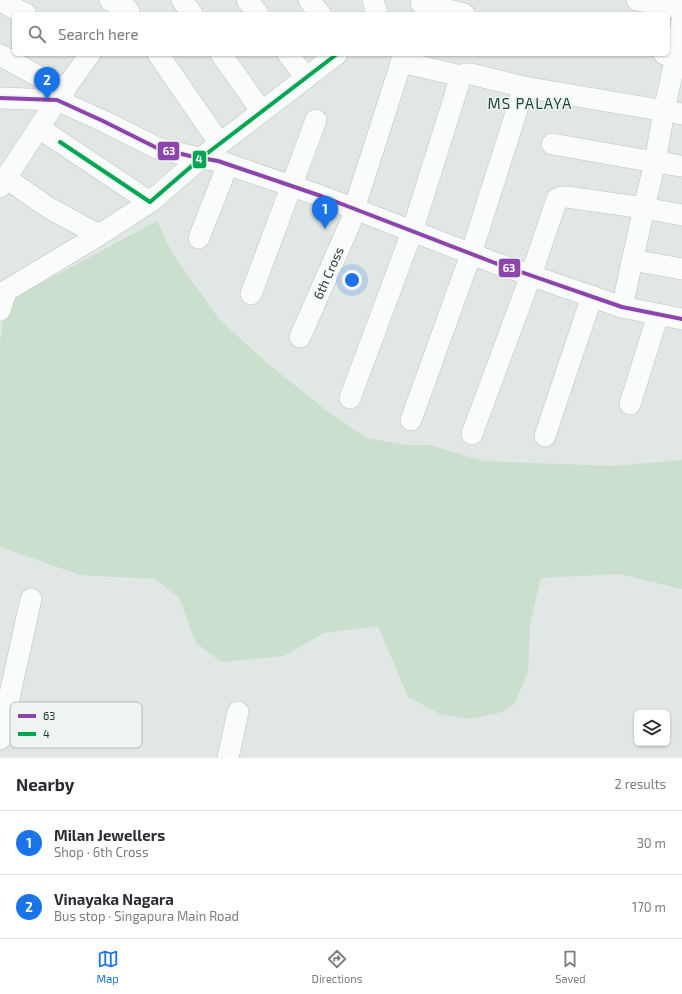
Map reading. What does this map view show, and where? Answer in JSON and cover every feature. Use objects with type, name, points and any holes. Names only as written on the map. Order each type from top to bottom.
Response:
[{"type":"street","points":[[182,0],[191,12]]},
{"type":"street","points":[[247,0],[256,12]]},
{"type":"street","points":[[310,0],[319,12]]},
{"type":"street","points":[[372,0],[376,12]]},
{"type":"street","points":[[637,0],[682,9]]},
{"type":"street","points":[[0,1],[22,12]]},
{"type":"street","points":[[420,6],[453,12]]},
{"type":"street","points":[[622,307],[655,162],[673,112],[674,56],[682,20]]},
{"type":"street","points":[[0,55],[49,82],[61,95],[103,121],[157,148],[228,164],[292,186],[471,254],[622,307],[682,319]]},
{"type":"street","points":[[89,56],[2,183],[99,235]]},
{"type":"street","points":[[159,56],[220,144]]},
{"type":"street","points":[[222,56],[262,112]]},
{"type":"street","points":[[290,56],[306,78]]},
{"type":"street","points":[[0,310],[6,291],[99,235],[150,202],[201,158],[334,56]]},
{"type":"street","points":[[403,58],[461,76],[471,74],[524,87],[673,112]]},
{"type":"street","name":"6th Cross","points":[[300,336],[355,210],[403,58]]},
{"type":"street","points":[[350,398],[412,232],[461,76]]},
{"type":"street","points":[[411,420],[471,254],[524,87]]},
{"type":"street","points":[[0,98],[61,95]]},
{"type":"street","points":[[251,294],[316,120]]},
{"type":"street","points":[[39,128],[150,202]]},
{"type":"street","points":[[552,144],[682,166]]},
{"type":"street","points":[[199,238],[228,164]]},
{"type":"street","points":[[472,434],[532,275],[557,199],[567,197],[682,215]]},
{"type":"street","points":[[632,260],[682,269]]},
{"type":"street","points":[[545,436],[592,296]]},
{"type":"street","points":[[630,404],[658,315]]},
{"type":"street","points":[[0,739],[31,599]]},
{"type":"street","points":[[228,758],[238,712]]},
{"type":"green space","points":[[157,221],[172,253],[219,319],[267,363],[327,411],[366,438],[406,445],[430,445],[483,461],[612,466],[682,460],[682,589],[619,574],[541,578],[530,625],[528,672],[515,703],[502,712],[470,719],[440,714],[408,697],[378,626],[324,633],[284,656],[221,662],[196,643],[179,598],[155,579],[80,575],[0,547],[0,342],[6,302]]},
{"type":"transit line","name":"4","points":[[60,142],[150,202],[201,158],[334,56]]},
{"type":"transit line","name":"63","points":[[0,98],[57,100],[157,148],[218,161],[321,196],[495,263],[622,307],[682,319]]},
{"type":"place","name":"Vinayaka Nagara","points":[[47,100]]},
{"type":"place","name":"Milan Jewellers","points":[[325,229]]},
{"type":"district","name":"MS PALAYA","points":[[530,104]]}]
